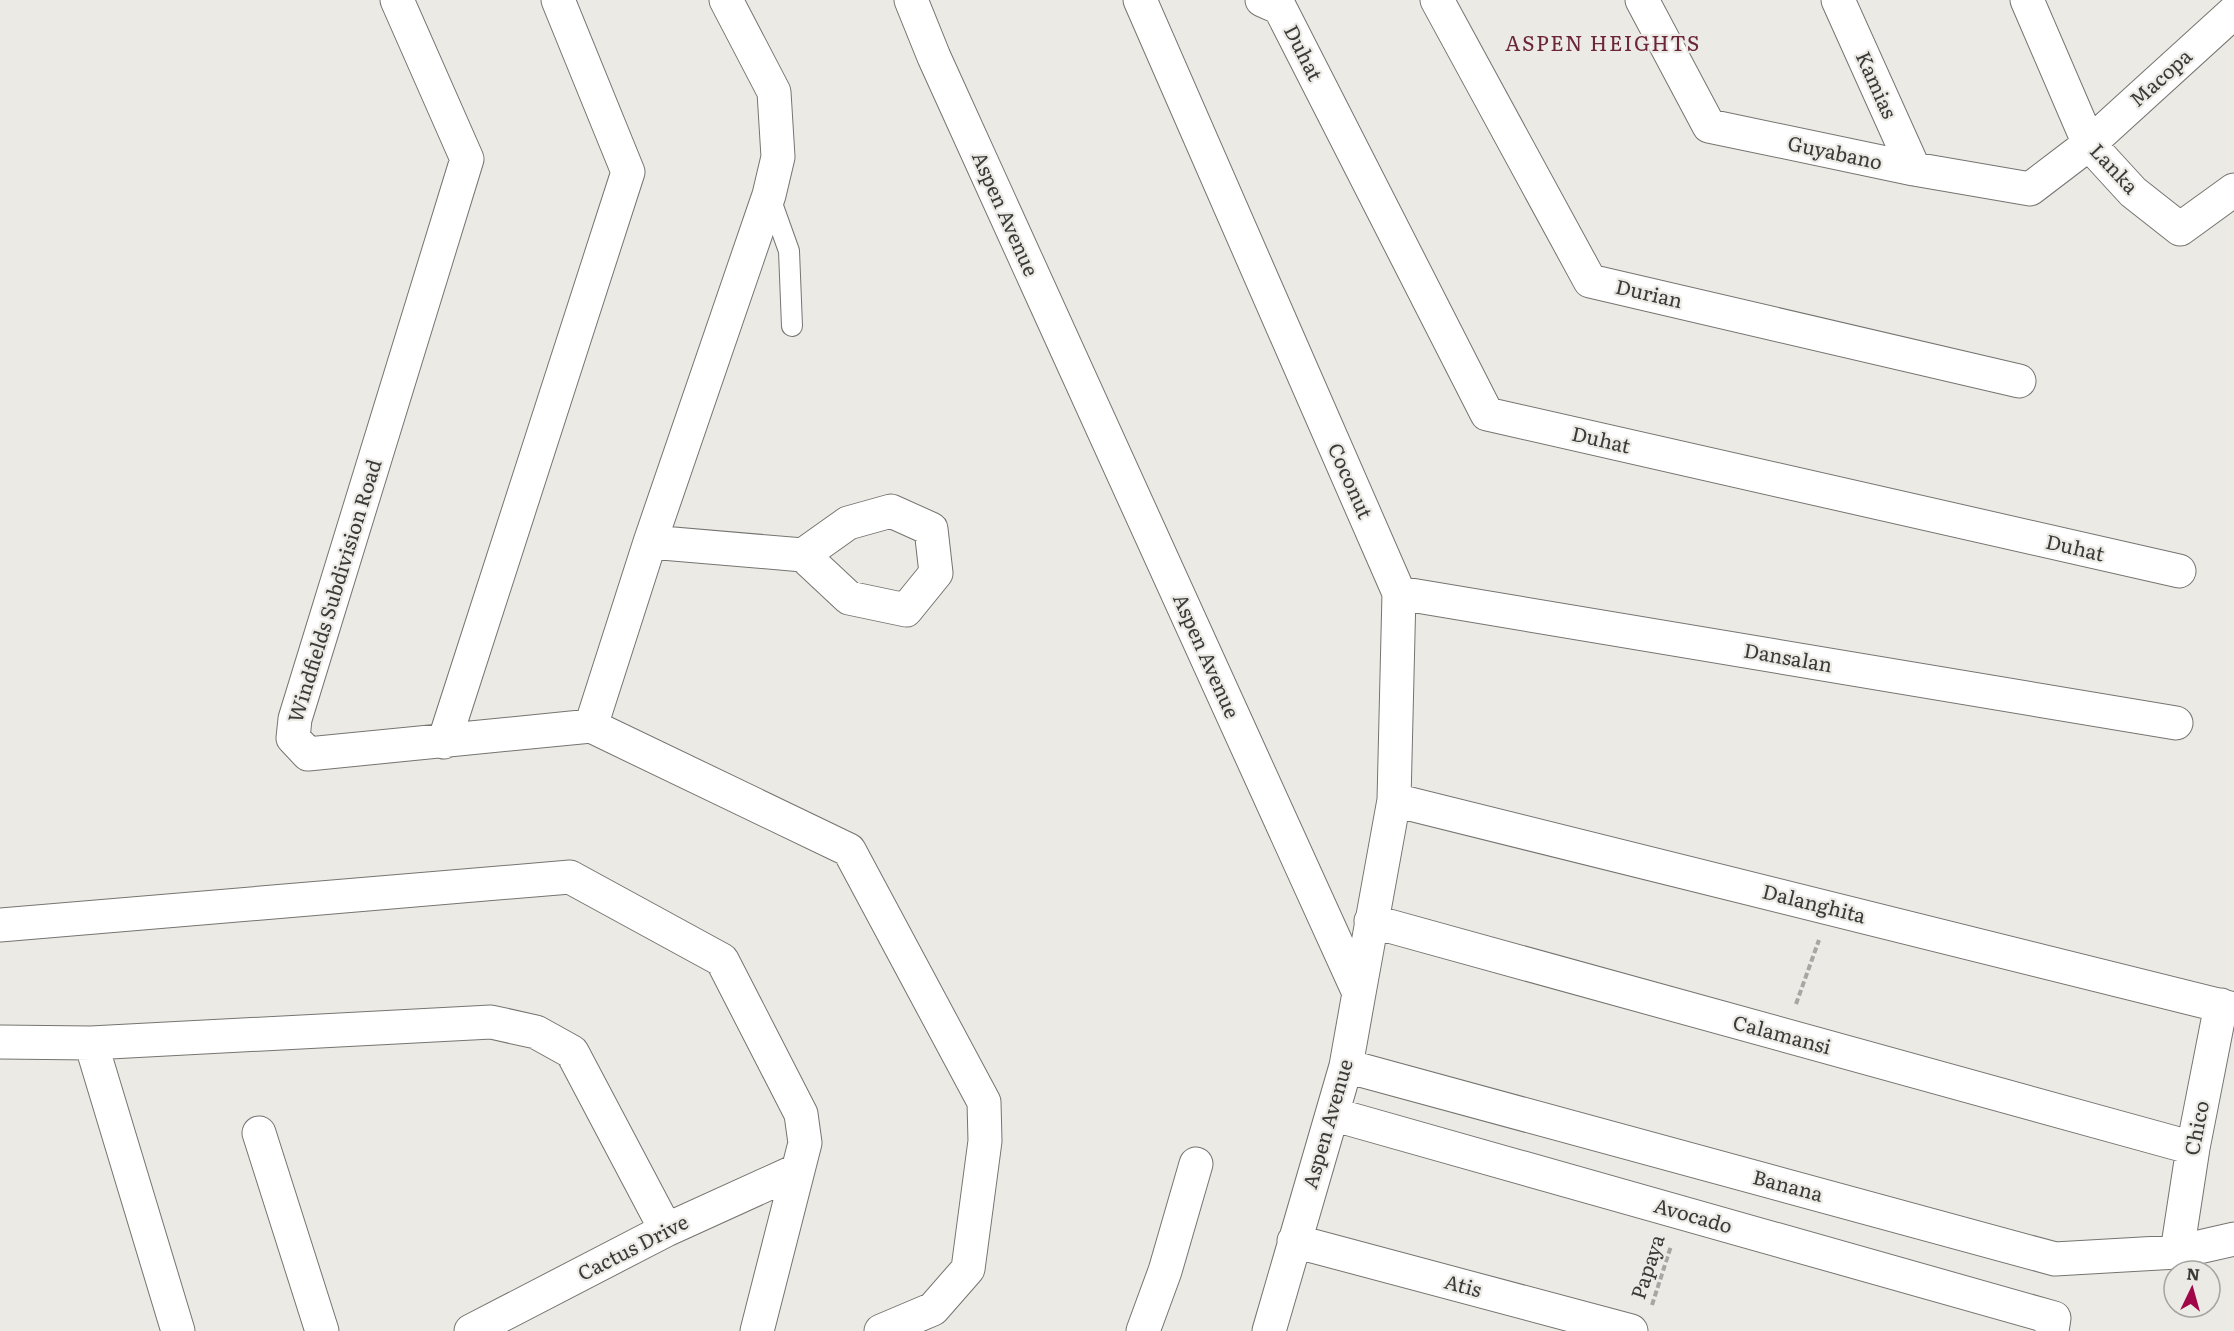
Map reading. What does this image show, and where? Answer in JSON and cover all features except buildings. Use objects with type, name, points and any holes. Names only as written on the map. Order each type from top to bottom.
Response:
[{"type":"street","name":"Windfields Subdivision Road","points":[[397,0],[467,159],[295,719],[293,738],[308,754],[591,726]]},
{"type":"street","points":[[444,742],[628,172],[558,0]]},
{"type":"street","points":[[726,0],[774,92],[778,157],[769,195],[650,542],[591,726],[849,850],[984,1102],[985,1141],[968,1269],[933,1308],[881,1331]]},
{"type":"street","name":"Aspen Avenue","points":[[911,0],[944,79],[1359,993],[1346,1066],[1269,1331]]},
{"type":"street","name":"Coconut","points":[[1140,0],[1399,593],[1394,800],[1359,993]]},
{"type":"street","name":"Duhat","points":[[1262,0],[1280,8],[1487,414],[2179,571]]},
{"type":"street","name":"Durian","points":[[1437,0],[1590,280],[2019,381]]},
{"type":"street","name":"Guyabano","points":[[1642,0],[1709,126],[1914,169],[2030,189],[2089,144]]},
{"type":"street","name":"Kamias","points":[[1838,0],[1914,169]]},
{"type":"street","name":"Lanka","points":[[2027,0],[2089,144],[2133,192],[2180,229],[2234,190]]},
{"type":"street","name":"Macopa","points":[[2089,144],[2234,12]]},
{"type":"street","points":[[650,542],[803,555]]},
{"type":"street","name":"Dansalan","points":[[1399,593],[2176,723]]},
{"type":"street","name":"Dalanghita","points":[[1394,800],[2228,1007]]},
{"type":"street","points":[[0,925],[570,877],[722,960],[801,1114],[805,1143],[758,1331]]},
{"type":"street","name":"Calamansi","points":[[1371,921],[2193,1148]]},
{"type":"street","name":"Chico","points":[[2177,1252],[2193,1148],[2228,1007]]},
{"type":"street","points":[[0,1042],[91,1043],[491,1022],[536,1032],[572,1052],[666,1230]]},
{"type":"street","points":[[91,1043],[178,1331]]},
{"type":"street","name":"Banana","points":[[1346,1066],[2055,1259],[2177,1252],[2234,1239]]},
{"type":"street","name":"Avocado","points":[[1332,1114],[1681,1212],[2053,1325]]},
{"type":"street","points":[[259,1133],[322,1331]]},
{"type":"street","points":[[1143,1331],[1165,1271],[1196,1164]]},
{"type":"street","name":"Cactus Drive","points":[[471,1331],[666,1230],[798,1170]]},
{"type":"street","name":"Atis","points":[[1294,1241],[1641,1320]]},
{"type":"lane","points":[[769,195],[789,251],[792,326]]},
{"type":"path","points":[[1784,1035],[1831,908]]},
{"type":"path","name":"Papaya","points":[[1641,1320],[1681,1212]]},
{"type":"district","name":"ASPEN HEIGHTS","points":[[1603,44]]}]
